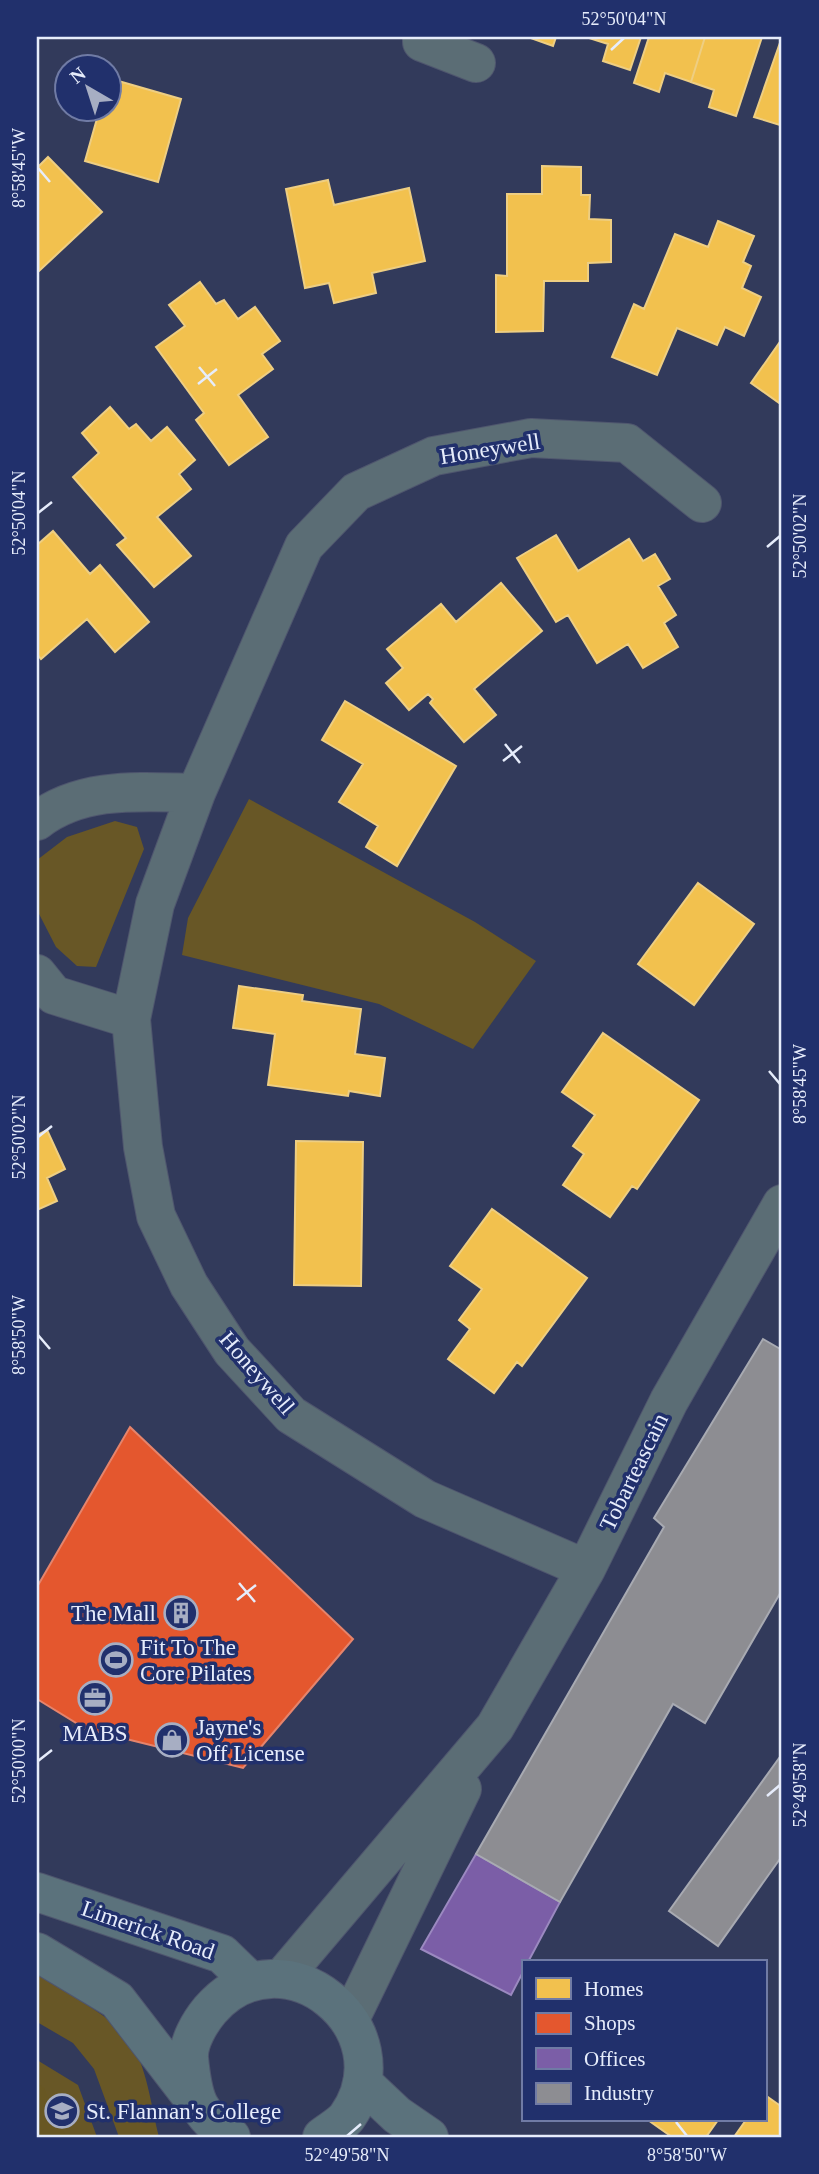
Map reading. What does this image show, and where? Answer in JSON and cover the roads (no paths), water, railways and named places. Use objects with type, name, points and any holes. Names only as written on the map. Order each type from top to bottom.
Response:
[{"type":"main road","name":"Limerick Road","points":[[37,1892],[222,1954],[266,1980]]},
{"type":"main road","points":[[37,1952],[117,2000],[195,2101],[207,2122],[231,2137]]},
{"type":"main road","points":[[195,2101],[188,2054],[200,2022],[223,1996],[266,1980],[321,1990],[350,2018],[363,2054],[362,2082],[346,2118],[322,2137]]},
{"type":"main road","points":[[362,2082],[397,2115],[429,2137]]},
{"type":"street","points":[[422,37],[422,42],[476,62]]},
{"type":"street","name":"Honeywell","points":[[586,1569],[425,1499],[290,1415],[232,1351],[189,1285],[156,1216],[143,1147],[131,1019],[155,904],[196,793],[304,546],[356,492],[434,456],[531,438],[627,443],[702,503]]},
{"type":"street","points":[[37,821],[55,807],[116,791],[196,793]]},
{"type":"street","points":[[37,974],[54,995],[131,1019]]},
{"type":"street","name":"Tobarteascain","points":[[350,2018],[486,1740],[586,1569],[669,1401],[782,1204]]},
{"type":"street","name":"Tobarteascain","points":[[266,1980],[486,1740]]},
{"type":"place","name":"The Mall","points":[[181,1613]]},
{"type":"place","name":"Fit To The Core Pilates","points":[[116,1660]]},
{"type":"place","name":"MABS","points":[[95,1698]]},
{"type":"place","name":"Jayne's Off License","points":[[172,1740]]},
{"type":"place","name":"St. Flannan's College","points":[[62,2111]]}]
